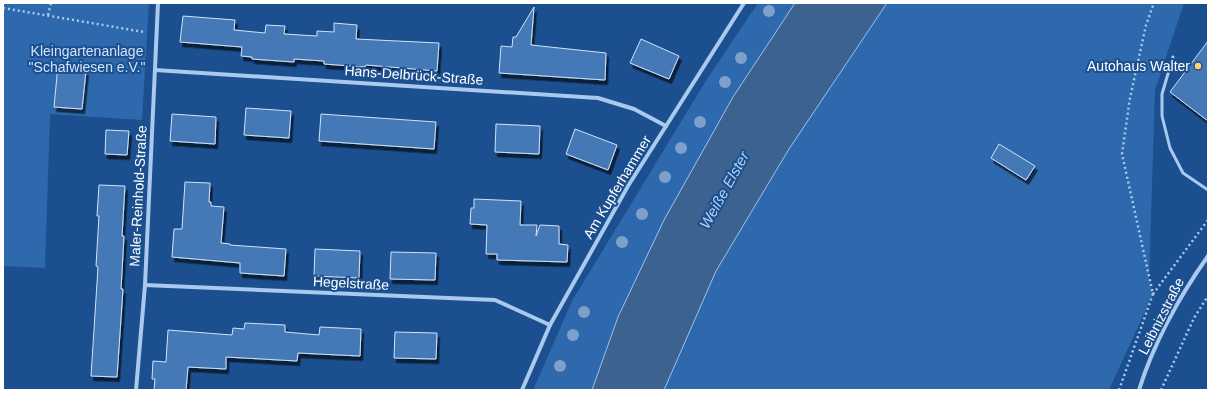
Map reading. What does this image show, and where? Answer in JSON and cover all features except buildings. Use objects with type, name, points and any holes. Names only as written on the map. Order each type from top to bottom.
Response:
[{"type":"street","name":"Maler-Reinhold-Straße","points":[[136,390],[145,284],[158,3]]},
{"type":"street","name":"Am Kupferhammer","points":[[522,390],[550,324],[628,186],[744,3]]},
{"type":"street","name":"Hans-Delbrück-Straße","points":[[155,70],[598,98],[634,109],[666,126]]},
{"type":"street","name":"Leibnizstraße","points":[[1139,390],[1168,321],[1189,283],[1208,256]]},
{"type":"street","name":"Hegelstraße","points":[[145,284],[495,300],[550,324]]},
{"type":"lane","points":[[1173,58],[1162,94],[1162,116],[1170,148],[1182,173],[1208,190]]},
{"type":"path","points":[[48,15],[51,3]]},
{"type":"path","points":[[1153,294],[1122,154],[1130,98],[1146,25],[1154,3]]},
{"type":"path","points":[[3,8],[156,34]]},
{"type":"path","points":[[1119,390],[1153,294],[1208,220]]},
{"type":"path","points":[[1161,390],[1194,318],[1208,296]]},
{"type":"green space","name":"Kleingartenanlage \"Schafwiesen e.V.\"","points":[[3,3],[149,3],[142,120],[50,114],[45,268],[3,266]]},
{"type":"green space","points":[[758,3],[795,3],[733,97],[618,317],[592,390],[533,390],[572,301],[707,79]]},
{"type":"green space","points":[[887,3],[1184,3],[1155,90],[1149,280],[1153,294],[1109,390],[664,390],[716,271],[789,149]]},
{"type":"water","name":"Weiße Elster","points":[[795,3],[887,3],[789,149],[716,271],[664,390],[592,390],[618,317],[664,220],[733,97]]},
{"type":"place","name":"Autohaus Walter","points":[[1198,66]]}]
